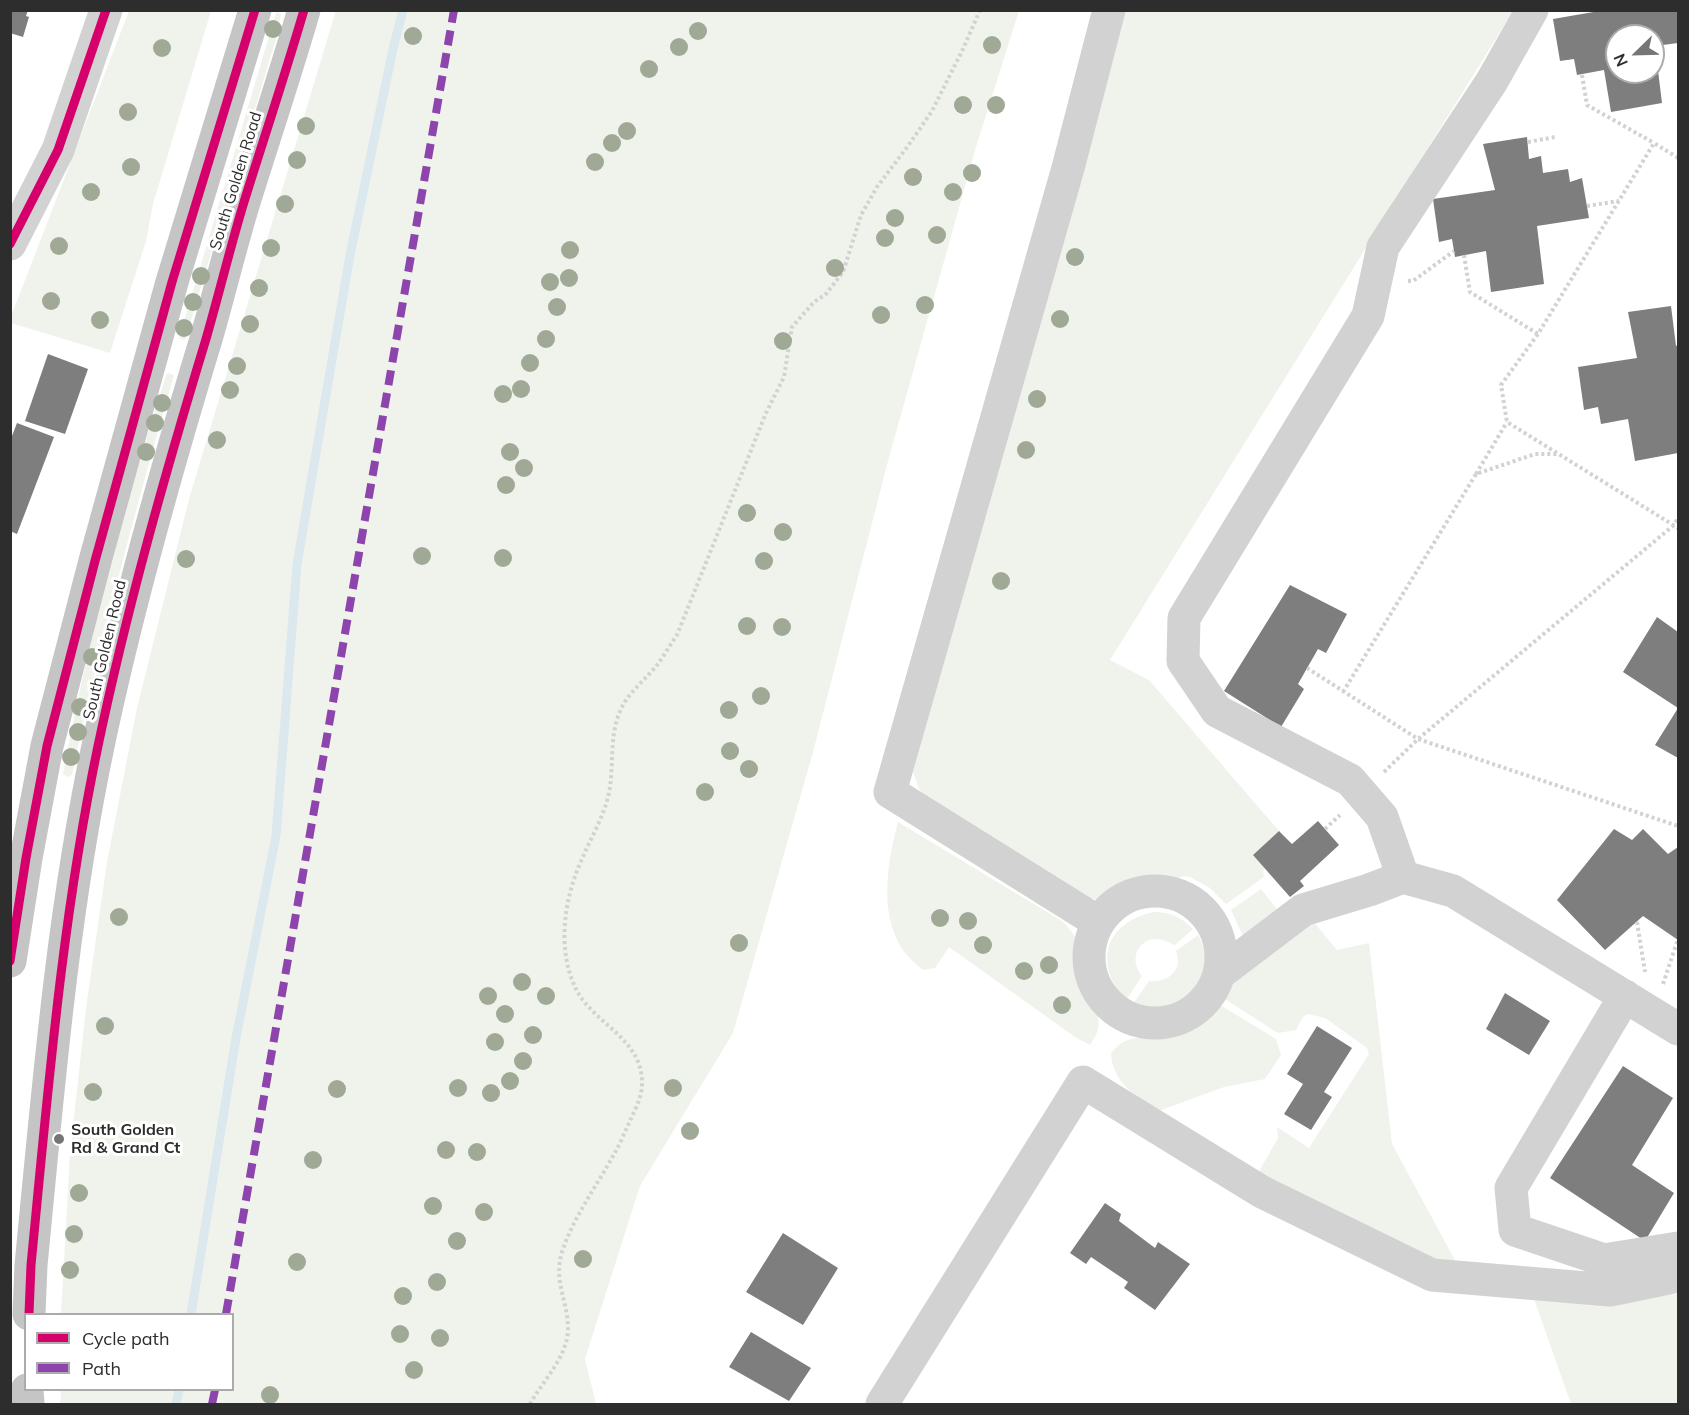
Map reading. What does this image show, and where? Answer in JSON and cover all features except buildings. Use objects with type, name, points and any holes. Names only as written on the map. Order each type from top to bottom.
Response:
[{"type":"main road","name":"South Golden Road","points":[[10,961],[18,855],[95,561],[172,282],[255,10]]},
{"type":"main road","name":"South Golden Road","points":[[29,1313],[21,1265],[73,878],[98,748],[137,578],[170,456],[243,206],[304,10]]},
{"type":"main road","points":[[18,855],[73,878]]},
{"type":"street","points":[[10,244],[58,150],[106,10]]},
{"type":"street","points":[[1098,922],[890,792],[1068,168],[1109,10]]},
{"type":"street","points":[[1403,877],[1383,817],[1350,780],[1217,711],[1183,661],[1184,618],[1368,315],[1383,247],[1492,81],[1532,10]]},
{"type":"street","points":[[1220,973],[1303,910],[1403,877],[1453,891],[1665,1021]]},
{"type":"street","points":[[1149,891],[1170,892],[1190,900],[1206,914],[1216,932],[1221,952],[1220,973],[1210,994],[1195,1010],[1174,1021],[1151,1023],[1129,1018],[1110,1006],[1096,988],[1089,966],[1090,943],[1098,922],[1112,906],[1129,895],[1149,891]]},
{"type":"street","points":[[1625,996],[1511,1188],[1515,1230],[1604,1260],[1678,1248]]},
{"type":"street","points":[[882,1404],[1083,1082],[1262,1192],[1432,1275],[1610,1290],[1678,1276]]},
{"type":"path","points":[[530,1404],[556,1365],[566,1345],[568,1328],[559,1280],[562,1252],[578,1217],[615,1154],[639,1099],[642,1082],[640,1066],[632,1049],[577,992],[569,970],[564,941],[570,892],[608,798],[615,723],[622,706],[657,665],[677,635],[784,377],[792,327],[814,302],[826,294],[843,272],[861,215],[877,187],[932,111],[980,10]]},
{"type":"path","points":[[1582,75],[1587,105],[1678,158]]},
{"type":"path","points":[[1528,142],[1555,137]]},
{"type":"path","points":[[1343,692],[1507,422],[1501,385],[1538,334],[1654,142]]},
{"type":"path","points":[[1587,206],[1620,201]]},
{"type":"path","points":[[1376,278],[1413,281],[1454,251]]},
{"type":"path","points":[[1464,255],[1470,292],[1538,334]]},
{"type":"path","points":[[1507,422],[1676,527]]},
{"type":"path","points":[[1476,474],[1535,454],[1559,454]]},
{"type":"path","points":[[1325,829],[1418,739],[1676,527],[1678,518]]},
{"type":"path","points":[[1307,668],[1418,739],[1678,826]]},
{"type":"path","points":[[1637,922],[1665,1021]]},
{"type":"path","points":[[1665,1021],[1678,939]]},
{"type":"shaded area","points":[[336,10],[1019,11],[976,147],[888,461],[813,752],[733,1033],[640,1186],[585,1359],[596,1404],[60,1404],[61,1391],[234,1391],[234,1313],[61,1313],[70,1153],[86,1008],[107,862],[137,708],[189,499]]},
{"type":"shaded area","points":[[129,11],[211,11],[153,204],[146,241],[110,353],[11,323],[10,319]]},
{"type":"shaded area","points":[[1124,11],[1513,11],[1110,660],[1149,680],[1279,831],[1253,855],[1265,868],[1264,877],[1226,904],[1210,888],[1190,877],[1183,876],[1166,885],[1144,885],[1104,900],[1092,899],[927,799],[920,791],[913,772]]},
{"type":"shaded area","points":[[278,12],[281,14],[276,39],[185,340],[179,338]]},
{"type":"shaded area","points":[[167,373],[174,375],[119,574],[72,775],[68,777],[63,774],[96,622],[122,521]]},
{"type":"shaded area","points":[[898,822],[1062,921],[1070,929],[1078,944],[1084,985],[1099,1021],[1096,1036],[1090,1045],[1075,1037],[949,947],[935,968],[924,970],[908,956],[897,940],[888,902],[890,861]]},
{"type":"shaded area","points":[[1261,889],[1281,914],[1246,937],[1242,934],[1231,910]]},
{"type":"shaded area","points":[[1154,912],[1175,916],[1193,929],[1175,945],[1155,939],[1139,948],[1136,953],[1136,965],[1142,976],[1124,1000],[1109,971],[1107,958],[1109,945],[1124,925],[1137,917]]},
{"type":"shaded area","points":[[1312,920],[1337,950],[1369,943],[1392,1144],[1456,1262],[1425,1259],[1257,1175],[1278,1138],[1277,1127],[1309,1148],[1369,1054],[1367,1048],[1325,1018],[1308,1014],[1303,1017],[1296,1030],[1278,1033],[1223,998],[1230,981]]},
{"type":"shaded area","points":[[1198,935],[1204,952],[1205,968],[1201,983],[1192,996],[1180,1006],[1166,1011],[1150,1011],[1133,1004],[1149,981],[1168,978],[1176,970],[1178,958],[1176,951]]},
{"type":"shaded area","points":[[1220,1005],[1276,1039],[1281,1055],[1265,1079],[1224,1087],[1159,1111],[1134,1095],[1121,1081],[1112,1063],[1111,1053],[1123,1042],[1135,1038],[1164,1037],[1188,1031],[1209,1018]]},
{"type":"shaded area","points":[[1678,1294],[1678,1404],[1571,1404],[1534,1299],[1618,1300]]},
{"type":"waterway","points":[[191,1313],[236,1038],[276,836],[297,564],[350,255],[403,10]]},
{"type":"waterway","points":[[176,1404],[179,1391]]},
{"type":"marked path","points":[[226,1313],[454,10]]},
{"type":"marked path","points":[[212,1404],[215,1391]]},
{"type":"cycle path","points":[[10,244],[58,150],[106,10]]},
{"type":"cycle path","points":[[10,961],[47,746],[172,282],[255,10]]},
{"type":"cycle path","points":[[29,1313],[31,1265],[57,1004],[85,810],[98,746],[121,643],[161,491],[239,219],[304,10]]},
{"type":"place","name":"South Golden Rd & Grand Ct","points":[[59,1139]]}]
